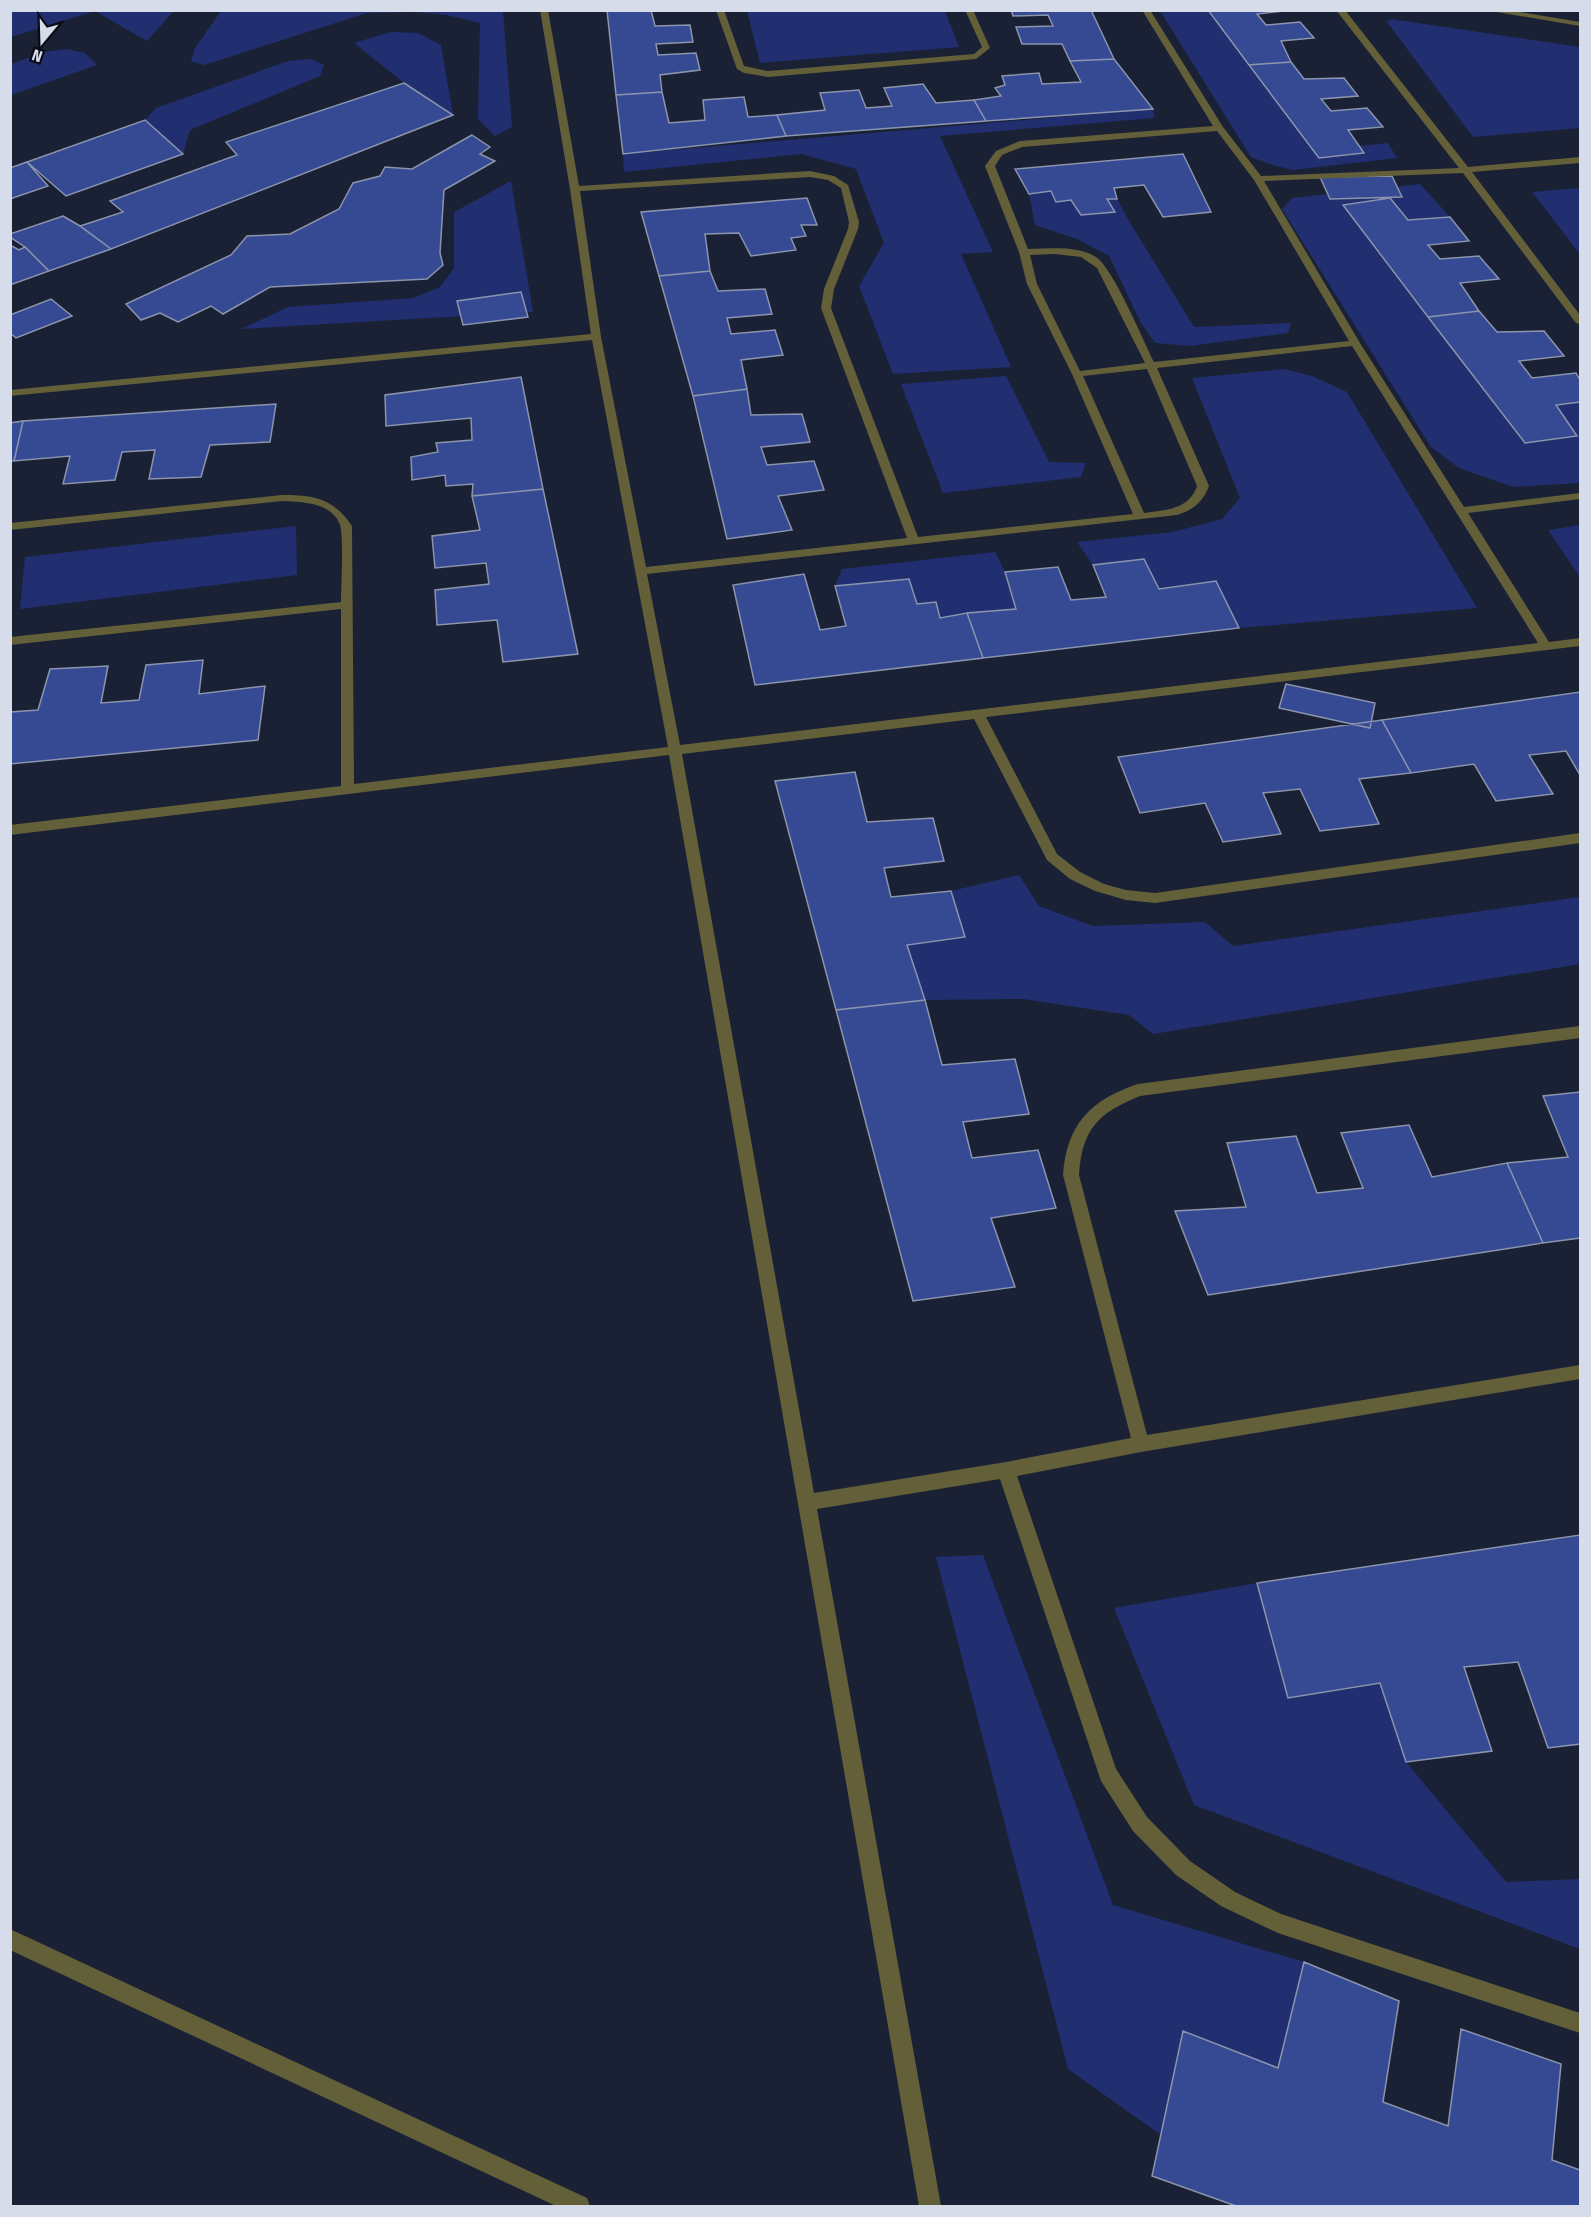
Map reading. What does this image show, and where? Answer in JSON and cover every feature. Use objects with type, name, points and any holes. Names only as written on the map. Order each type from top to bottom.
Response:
[{"type":"street","points":[[544,10],[575,189],[596,337],[675,752],[930,2206]]},
{"type":"street","points":[[720,10],[736,62],[747,71],[768,74],[976,56],[986,48],[969,10]]},
{"type":"street","points":[[1146,10],[1219,128],[1258,179],[1355,343],[1545,645]]},
{"type":"street","points":[[1340,10],[1581,321]]},
{"type":"street","points":[[1489,10],[1581,24]]},
{"type":"street","points":[[1140,517],[1077,374],[1032,284],[1024,252],[990,166],[999,153],[1020,144],[1219,128]]},
{"type":"street","points":[[1258,179],[1466,170],[1581,160]]},
{"type":"street","points":[[575,189],[810,174],[831,178],[845,187],[854,222],[853,229],[830,289],[826,308],[914,541]]},
{"type":"street","points":[[642,571],[1140,517],[1173,513],[1185,509],[1201,495],[1203,486],[1151,366],[1101,266],[1095,260],[1067,251],[1024,252]]},
{"type":"street","points":[[10,393],[596,337]]},
{"type":"street","points":[[1077,374],[1355,343]]},
{"type":"street","points":[[1460,511],[1581,496]]},
{"type":"street","points":[[10,527],[282,498],[305,498],[325,503],[339,513],[346,526],[348,790]]},
{"type":"street","points":[[10,641],[345,605]]},
{"type":"street","points":[[10,830],[979,716],[1581,642]]},
{"type":"street","points":[[979,716],[1052,857],[1067,872],[1085,884],[1131,897],[1155,898],[1581,838]]},
{"type":"street","points":[[1141,1444],[1071,1175],[1072,1152],[1080,1131],[1095,1113],[1115,1099],[1138,1090],[1581,1032]]},
{"type":"street","points":[[806,1503],[1006,1470],[1141,1444],[1581,1372]]},
{"type":"street","points":[[1006,1470],[1108,1774],[1140,1824],[1183,1868],[1228,1899],[1278,1923],[1581,2023]]},
{"type":"street","points":[[10,1939],[579,2206]]},
{"type":"shaded area","points":[[11,10],[174,11],[147,41],[95,11],[11,37]]},
{"type":"shaded area","points":[[221,11],[503,11],[512,127],[495,136],[478,119],[480,23],[447,15],[415,12],[367,13],[204,65],[191,61],[195,48]]},
{"type":"shaded area","points":[[747,11],[945,11],[959,47],[760,63]]},
{"type":"shaded area","points":[[1160,11],[1208,11],[1319,158],[1363,153],[1359,146],[1388,143],[1397,158],[1293,170],[1251,157]]},
{"type":"shaded area","points":[[1391,19],[1580,47],[1580,128],[1473,137],[1387,22]]},
{"type":"shaded area","points":[[391,32],[418,33],[441,45],[453,115],[404,83],[354,43]]},
{"type":"shaded area","points":[[67,49],[85,53],[97,65],[11,95],[11,64],[44,52]]},
{"type":"shaded area","points":[[311,59],[324,65],[320,76],[190,130],[183,154],[145,120],[156,108],[288,61]]},
{"type":"shaded area","points":[[1153,109],[1154,118],[940,136],[993,252],[961,254],[1011,367],[893,374],[859,286],[884,243],[856,169],[801,154],[624,172],[623,154]]},
{"type":"shaded area","points":[[511,181],[533,312],[241,329],[288,307],[413,298],[440,287],[454,268],[454,212]]},
{"type":"shaded area","points":[[1420,184],[1450,217],[1408,220],[1390,198],[1343,205],[1524,443],[1576,436],[1556,405],[1580,402],[1580,483],[1513,487],[1459,468],[1431,447],[1282,209],[1292,198]]},
{"type":"shaded area","points":[[1580,188],[1580,254],[1532,192]]},
{"type":"shaded area","points":[[1051,191],[1056,202],[1071,200],[1081,215],[1115,212],[1107,199],[1117,199],[1194,327],[1291,323],[1288,333],[1190,346],[1155,343],[1141,323],[1109,256],[1077,239],[1035,225],[1029,194]]},
{"type":"shaded area","points":[[1284,369],[1312,376],[1347,392],[1477,608],[1239,628],[1216,581],[1159,589],[1144,559],[1093,565],[1077,542],[1173,532],[1222,519],[1240,498],[1192,378]]},
{"type":"shaded area","points":[[1006,376],[1049,462],[1086,463],[1081,477],[943,493],[901,384]]},
{"type":"shaded area","points":[[1580,525],[1580,577],[1548,530]]},
{"type":"shaded area","points":[[296,526],[297,575],[20,609],[25,557]]},
{"type":"shaded area","points":[[995,552],[1005,572],[1016,609],[940,618],[936,602],[917,604],[909,579],[835,586],[842,569]]},
{"type":"shaded area","points":[[1019,875],[1039,906],[1093,926],[1205,922],[1233,946],[1580,897],[1580,964],[1153,1034],[1129,1015],[1023,999],[925,1000],[907,945],[964,937],[951,891]]},
{"type":"shaded area","points":[[983,1555],[1113,1905],[1304,1962],[1278,2068],[1184,2031],[1161,2135],[1068,2069],[936,1557]]},
{"type":"shaded area","points":[[1257,1583],[1288,1698],[1380,1683],[1406,1762],[1506,1882],[1580,1879],[1580,1949],[1194,1805],[1114,1608]]},
{"type":"building","points":[[607,10],[651,10],[655,26],[690,25],[693,42],[656,44],[658,55],[696,53],[700,70],[660,75],[662,92],[616,95]]},
{"type":"building","points":[[1011,10],[1091,10],[1114,59],[1070,61],[1062,44],[1022,44],[1016,27],[1053,26],[1048,15],[1013,16]]},
{"type":"building","points":[[1208,10],[1292,10],[1257,14],[1266,25],[1300,22],[1314,38],[1281,41],[1291,62],[1249,65]]},
{"type":"building","points":[[1114,59],[1153,109],[986,121],[974,100],[1001,96],[995,88],[1005,85],[1002,76],[1039,73],[1042,84],[1081,82],[1070,61]]},
{"type":"building","points":[[1291,62],[1304,79],[1344,78],[1358,96],[1321,99],[1331,111],[1367,108],[1383,127],[1348,130],[1364,153],[1319,158],[1249,65]]},
{"type":"building","points":[[404,83],[453,115],[111,249],[80,226],[123,212],[110,201],[237,155],[226,142]]},
{"type":"building","points":[[923,84],[936,103],[974,100],[986,121],[786,136],[777,115],[825,110],[820,93],[859,90],[866,108],[892,106],[884,88]]},
{"type":"building","points":[[662,92],[669,123],[705,120],[703,100],[744,97],[748,117],[777,115],[786,136],[623,154],[616,95]]},
{"type":"building","points":[[145,120],[183,154],[66,196],[27,162]]},
{"type":"building","points":[[472,135],[490,147],[480,154],[495,161],[444,190],[440,253],[443,265],[427,279],[270,287],[223,314],[211,306],[178,322],[160,313],[141,320],[126,304],[231,255],[247,236],[290,234],[339,209],[353,183],[380,176],[385,167],[412,169]]},
{"type":"building","points":[[1183,154],[1211,212],[1163,217],[1144,185],[1114,188],[1117,199],[1107,199],[1115,212],[1081,215],[1071,200],[1056,202],[1051,191],[1029,194],[1015,169]]},
{"type":"building","points":[[27,162],[48,186],[10,199],[10,168]]},
{"type":"building","points":[[1392,176],[1402,197],[1330,199],[1320,177]]},
{"type":"building","points":[[807,198],[817,225],[801,225],[806,236],[791,238],[796,250],[751,256],[739,233],[705,234],[710,271],[659,276],[641,212]]},
{"type":"building","points":[[1390,198],[1408,220],[1450,217],[1469,241],[1428,245],[1440,259],[1479,256],[1499,279],[1460,283],[1479,311],[1428,317],[1343,205]]},
{"type":"building","points":[[63,216],[111,249],[49,271],[25,247],[10,237],[10,234]]},
{"type":"building","points":[[10,245],[19,250],[25,247],[49,271],[10,285]]},
{"type":"building","points":[[710,271],[718,291],[765,289],[772,314],[727,318],[731,334],[775,330],[783,355],[741,360],[747,389],[693,396],[659,276]]},
{"type":"building","points":[[521,292],[528,317],[463,325],[457,301]]},
{"type":"building","points":[[51,299],[72,316],[16,338],[10,333],[10,315]]},
{"type":"building","points":[[1479,311],[1497,332],[1544,331],[1564,356],[1519,361],[1532,378],[1576,373],[1580,380],[1580,402],[1556,405],[1577,436],[1525,443],[1428,317]]},
{"type":"building","points":[[521,377],[543,489],[472,496],[473,484],[446,486],[445,475],[412,480],[411,457],[438,452],[436,443],[472,440],[471,418],[386,426],[385,395]]},
{"type":"building","points":[[747,389],[751,415],[802,414],[810,442],[761,447],[767,465],[814,461],[824,490],[778,496],[792,530],[727,539],[693,396]]},
{"type":"building","points":[[276,404],[270,442],[210,445],[201,477],[149,479],[155,450],[122,452],[115,480],[63,484],[70,456],[14,461],[23,421]]},
{"type":"building","points":[[23,421],[14,461],[10,461],[10,423]]},
{"type":"building","points":[[543,489],[578,654],[503,662],[497,620],[437,625],[435,590],[489,584],[486,563],[435,568],[432,536],[480,530],[472,496]]},
{"type":"building","points":[[1144,559],[1159,589],[1216,581],[1239,628],[983,658],[967,613],[1016,609],[1005,572],[1058,567],[1071,600],[1106,597],[1093,565]]},
{"type":"building","points":[[804,574],[820,630],[846,626],[835,586],[909,579],[917,604],[936,602],[940,618],[967,613],[983,658],[755,685],[733,585]]},
{"type":"building","points":[[203,660],[199,694],[265,686],[258,740],[10,764],[10,712],[38,710],[50,669],[108,666],[101,703],[139,700],[146,665]]},
{"type":"building","points":[[1286,684],[1375,703],[1370,728],[1279,708]]},
{"type":"building","points":[[1580,692],[1580,775],[1566,751],[1529,755],[1553,794],[1496,801],[1474,764],[1411,773],[1382,720]]},
{"type":"building","points":[[1382,720],[1411,773],[1359,779],[1379,824],[1320,831],[1300,789],[1263,793],[1281,834],[1223,842],[1205,803],[1140,813],[1118,757]]},
{"type":"building","points":[[855,772],[867,822],[933,818],[944,861],[884,868],[891,897],[951,891],[965,937],[907,945],[925,1000],[836,1010],[775,781]]},
{"type":"building","points":[[925,1000],[942,1065],[1015,1059],[1029,1114],[963,1122],[972,1158],[1038,1150],[1056,1208],[991,1218],[1015,1287],[913,1301],[836,1010]]},
{"type":"building","points":[[1580,1092],[1580,1238],[1543,1243],[1507,1163],[1568,1157],[1543,1096]]},
{"type":"building","points":[[1409,1125],[1432,1177],[1507,1163],[1543,1243],[1208,1295],[1175,1211],[1246,1207],[1227,1143],[1296,1136],[1317,1193],[1363,1188],[1341,1133]]},
{"type":"building","points":[[1580,1535],[1580,1744],[1548,1748],[1518,1662],[1464,1667],[1492,1751],[1406,1762],[1380,1683],[1288,1698],[1257,1583]]},
{"type":"building","points":[[1304,1962],[1399,2001],[1383,2102],[1448,2126],[1461,2029],[1561,2064],[1552,2160],[1580,2170],[1580,2206],[1236,2206],[1152,2176],[1183,2031],[1278,2068]]}]
